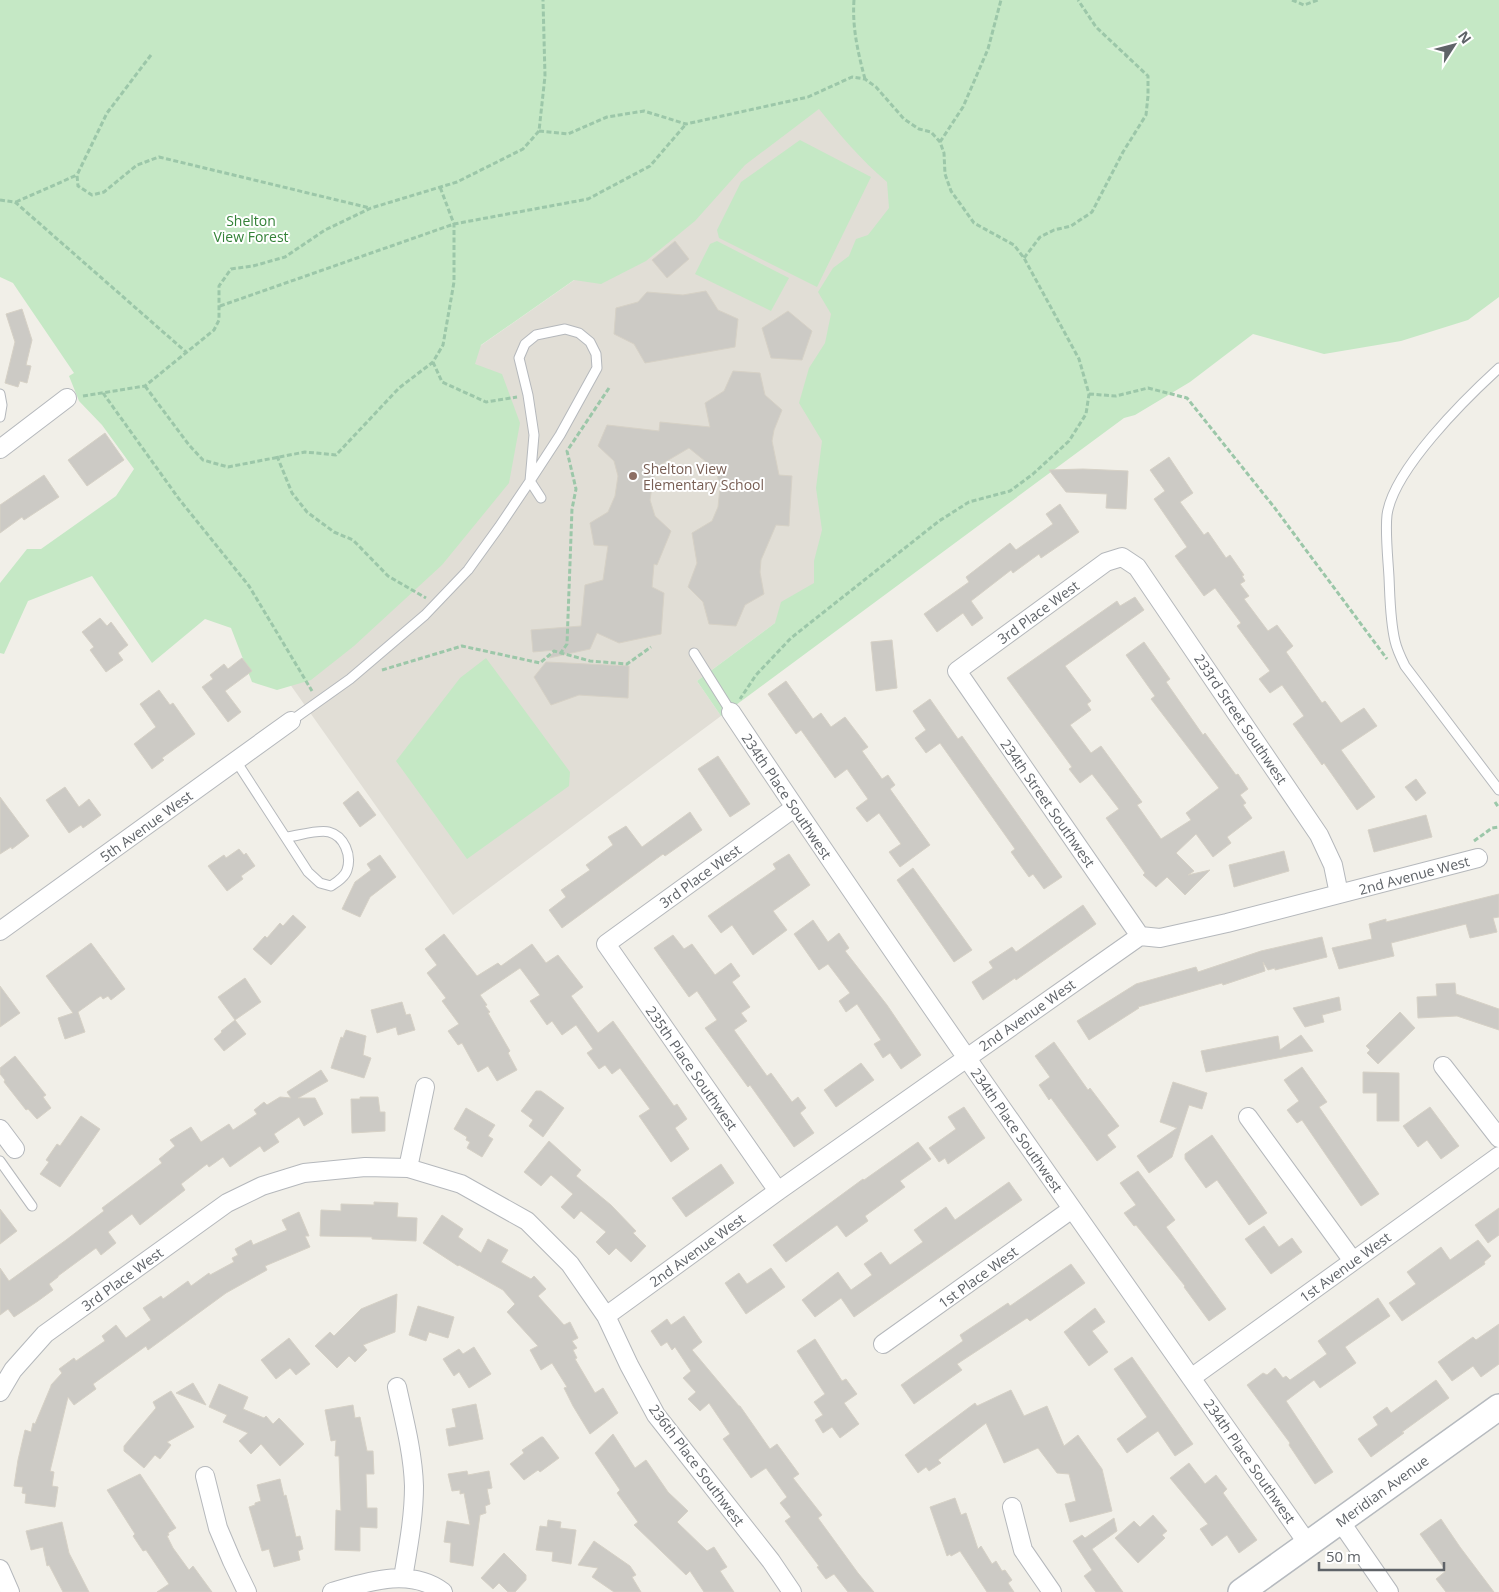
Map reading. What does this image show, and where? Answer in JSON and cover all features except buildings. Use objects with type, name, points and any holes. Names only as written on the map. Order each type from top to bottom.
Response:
[{"type":"main road","name":"Meridian Avenue","points":[[1241,1592],[1499,1407]]},
{"type":"street","points":[[0,449],[67,398]]},
{"type":"street","name":"3rd Place West","points":[[956,671],[1106,562],[1122,557]]},
{"type":"street","name":"233rd Street Southwest","points":[[1122,557],[1137,567],[1319,835],[1333,866],[1339,894]]},
{"type":"street","name":"234th Street Southwest","points":[[956,671],[1140,936]]},
{"type":"street","name":"234th Place Southwest","points":[[731,712],[794,808],[967,1058],[1308,1544]]},
{"type":"street","name":"5th Avenue West","points":[[0,931],[291,721]]},
{"type":"street","name":"3rd Place West","points":[[606,944],[794,808]]},
{"type":"street","name":"2nd Avenue West","points":[[606,1316],[778,1191],[1140,936],[1160,938],[1227,923],[1478,858]]},
{"type":"street","name":"235th Place Southwest","points":[[606,944],[778,1191]]},
{"type":"street","points":[[1443,1066],[1499,1138]]},
{"type":"street","points":[[408,1168],[425,1087]]},
{"type":"street","points":[[1248,1117],[1353,1261]]},
{"type":"street","points":[[0,1129],[15,1150]]},
{"type":"street","name":"1st Avenue West","points":[[1191,1378],[1499,1156]]},
{"type":"street","name":"236th Place Southwest","points":[[262,1186],[304,1174],[365,1167],[408,1168],[461,1184],[527,1222],[570,1264],[606,1316],[629,1365],[656,1415],[771,1561],[792,1592]]},
{"type":"street","name":"3rd Place West","points":[[0,1392],[13,1370],[45,1334],[227,1203],[262,1186]]},
{"type":"street","name":"1st Place West","points":[[883,1344],[1072,1209]]},
{"type":"street","points":[[397,1387],[409,1446],[414,1486],[410,1534],[403,1578]]},
{"type":"street","points":[[205,1476],[218,1528],[247,1592]]},
{"type":"street","points":[[1012,1507],[1023,1550],[1052,1592]]},
{"type":"street","points":[[1340,1521],[1390,1592]]},
{"type":"street","points":[[0,1569],[10,1592]]},
{"type":"street","points":[[332,1592],[368,1582],[403,1578],[421,1581],[443,1592]]},
{"type":"lane","points":[[291,721],[350,679],[436,604],[468,570],[530,481],[560,435],[588,388],[597,368],[596,354],[590,342],[579,333],[565,329],[536,335],[525,344],[519,358],[528,395],[534,435],[530,481],[541,498]]},
{"type":"lane","points":[[1499,368],[1463,402],[1431,438],[1394,492],[1387,516],[1391,622],[1395,644],[1405,666],[1499,790]]},
{"type":"lane","points":[[0,394],[2,405],[0,417]]},
{"type":"lane","points":[[694,653],[731,712]]},
{"type":"lane","points":[[236,761],[308,872],[320,883],[331,886],[342,879],[347,870],[348,859],[345,844],[338,836],[327,831],[287,837]]},
{"type":"lane","points":[[0,1161],[32,1206]]},
{"type":"path","points":[[67,398],[145,386],[174,364],[214,330],[219,320],[219,286],[230,269],[253,266],[285,257],[325,230],[371,208],[457,182],[523,149],[539,131],[545,76],[543,0]]},
{"type":"path","points":[[854,0],[856,46],[865,79]]},
{"type":"path","points":[[940,142],[963,108],[988,49],[1001,0]]},
{"type":"path","points":[[1024,258],[1040,237],[1054,230],[1071,226],[1092,212],[1123,152],[1146,115],[1148,76],[1096,27],[1078,0]]},
{"type":"path","points":[[1292,0],[1304,5],[1318,0]]},
{"type":"path","points":[[150,56],[106,112],[77,175],[78,186],[92,194],[104,192],[137,165],[159,157],[371,208]]},
{"type":"path","points":[[539,131],[568,134],[607,117],[644,111],[686,124],[808,97],[852,77],[865,79],[876,87],[904,119],[919,129],[930,132],[940,142],[944,153],[945,174],[951,191],[974,223],[1014,245],[1024,258],[1079,359],[1089,394],[1086,414],[1068,441],[1033,474],[1010,491],[969,502],[939,521],[791,638],[756,675],[731,712]]},
{"type":"path","points":[[220,306],[454,224],[588,199],[650,166],[686,124]]},
{"type":"path","points":[[0,200],[15,202],[77,175]]},
{"type":"path","points":[[145,386],[189,445],[204,460],[228,466],[305,452],[336,455],[399,388],[433,362],[443,345],[454,282],[454,224],[440,187]]},
{"type":"path","points":[[15,202],[186,352]]},
{"type":"path","points":[[433,362],[442,382],[486,402],[528,395]]},
{"type":"path","points":[[560,654],[567,644],[572,508],[576,489],[568,451],[609,388]]},
{"type":"path","points":[[1089,394],[1116,396],[1148,388],[1187,398],[1274,508],[1388,660]]},
{"type":"path","points":[[103,393],[179,499],[249,586],[319,702]]},
{"type":"path","points":[[277,456],[292,493],[307,512],[334,532],[353,540],[388,576],[436,604]]},
{"type":"path","points":[[350,679],[462,646],[540,662],[554,652],[590,661],[627,664],[651,647]]},
{"type":"path","points":[[1493,800],[1499,808]]},
{"type":"shaded area","name":"Shelton View Elementary School","points":[[850,87],[1068,405],[697,681],[721,716],[453,915],[193,547]]},
{"type":"green space","name":"Shelton View Forest","points":[[0,0],[1499,0],[1499,297],[1468,320],[1401,341],[1324,354],[1253,334],[1190,382],[1135,415],[1124,418],[721,716],[697,681],[775,623],[781,602],[814,583],[814,561],[822,530],[816,488],[822,441],[799,403],[809,368],[825,343],[831,314],[818,292],[833,268],[849,256],[856,239],[868,235],[889,208],[887,182],[851,147],[819,109],[745,165],[695,221],[646,261],[601,284],[574,280],[481,345],[475,364],[502,374],[520,423],[509,483],[442,565],[354,646],[311,680],[277,690],[252,682],[231,628],[205,619],[152,663],[92,576],[28,601],[4,654],[0,653],[0,583],[27,549],[41,549],[116,496],[134,469],[102,425],[79,401],[69,376],[74,373],[13,283],[0,277]]},
{"type":"green space","points":[[800,140],[871,177],[817,287],[719,238],[717,230],[741,182]]},
{"type":"green space","points":[[717,241],[789,278],[771,311],[695,274],[710,244]]},
{"type":"green space","points":[[486,658],[570,772],[569,786],[467,859],[396,761],[460,678]]},
{"type":"place","name":"Shelton View Elementary School","points":[[633,476]]}]
